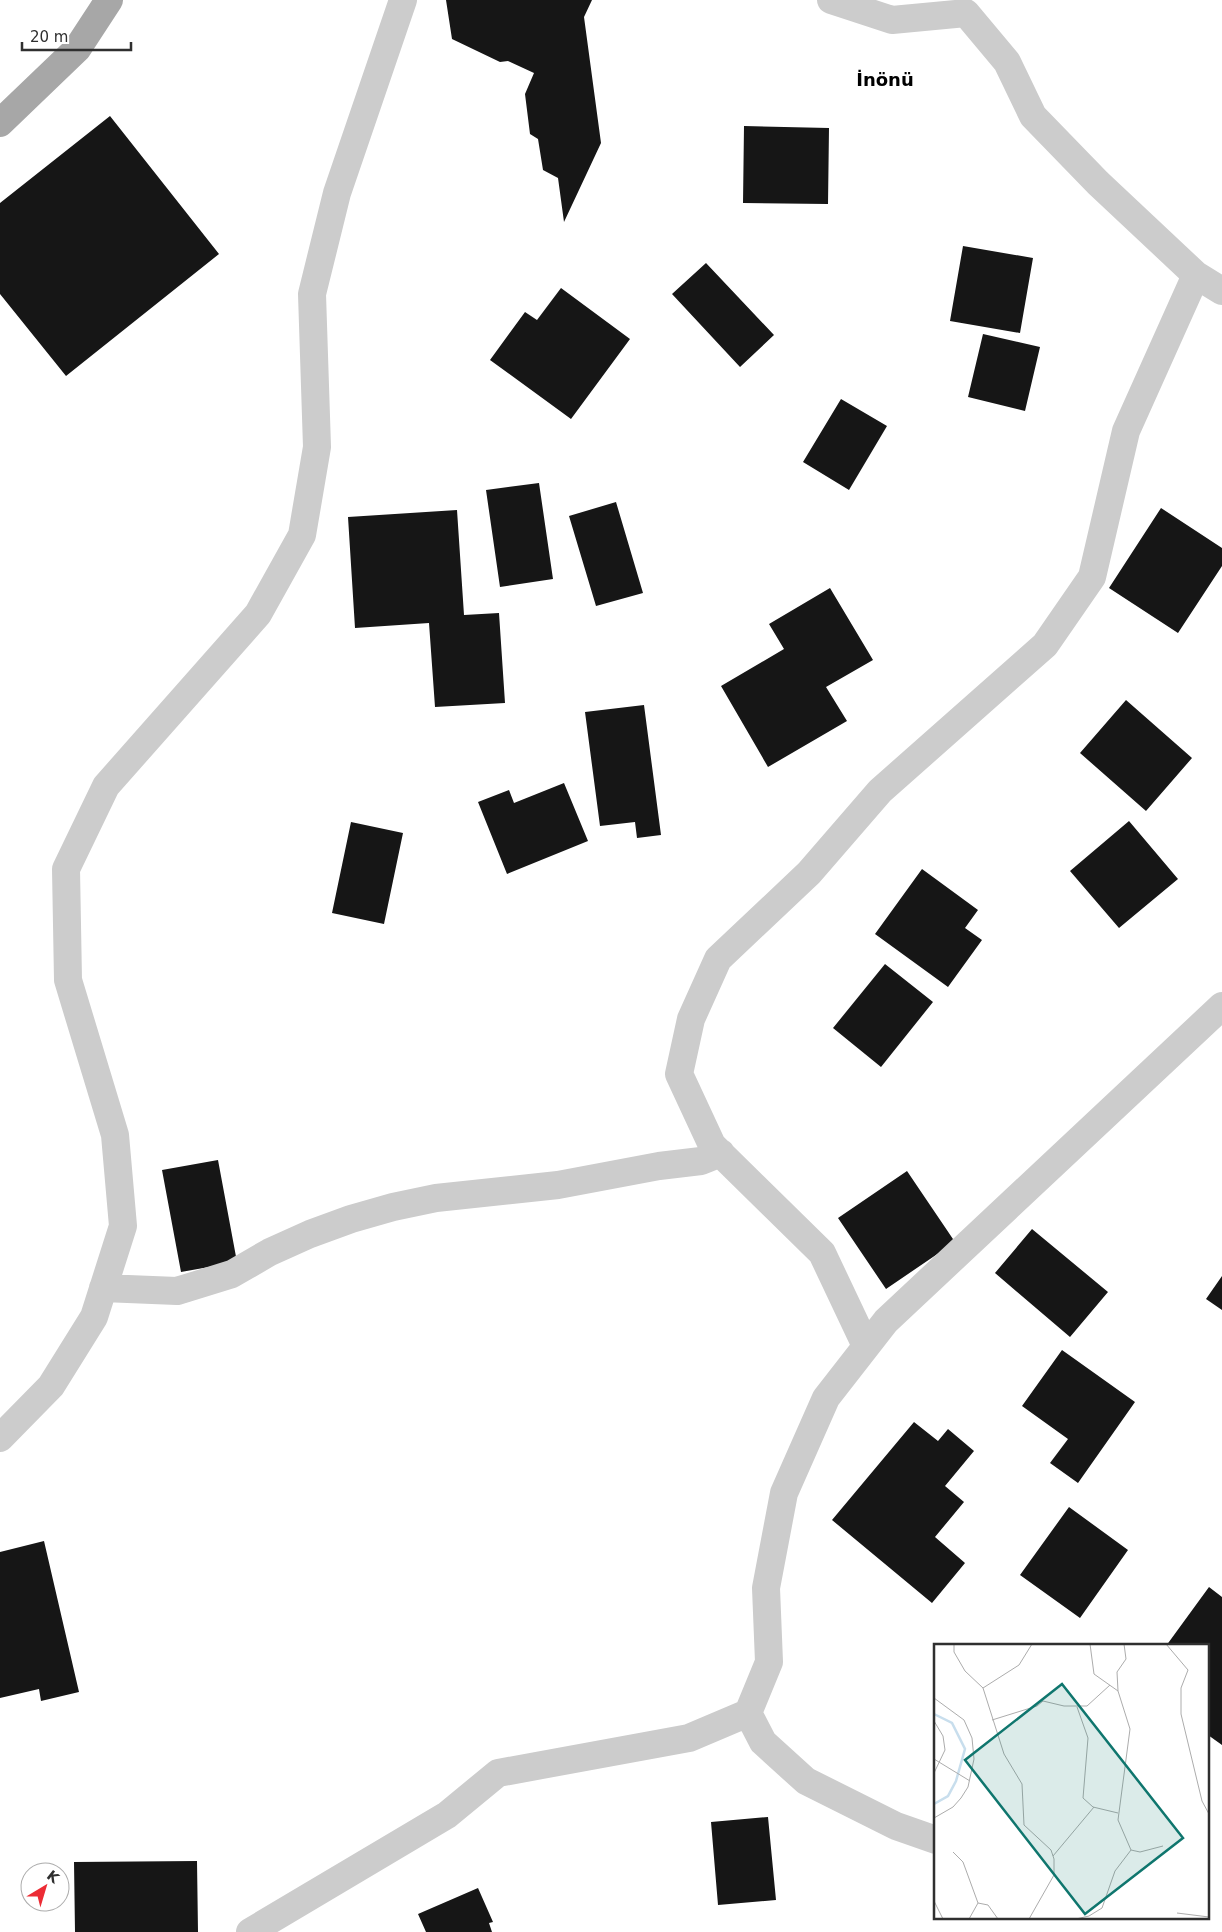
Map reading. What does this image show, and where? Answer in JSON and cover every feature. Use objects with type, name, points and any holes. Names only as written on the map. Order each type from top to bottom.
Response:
[{"type":"main road","points":[[0,123],[77,49],[109,0]]},
{"type":"street","points":[[0,1438],[51,1386],[94,1317],[123,1226],[115,1135],[68,980],[66,869],[106,786],[258,614],[302,535],[317,447],[312,294],[337,193],[403,0]]},
{"type":"street","points":[[831,0],[892,20],[966,13],[1007,62],[1033,116],[1098,183],[1196,276],[1222,291]]},
{"type":"street","points":[[866,1346],[822,1253],[712,1145],[680,1074],[691,1019],[718,959],[809,873],[880,791],[1045,645],[1092,578],[1126,431],[1196,276]]},
{"type":"street","points":[[250,1932],[447,1815],[498,1773],[689,1738],[748,1713],[769,1662],[766,1588],[784,1493],[826,1398],[886,1321],[1222,1006]]},
{"type":"street","points":[[103,1288],[177,1291],[232,1274],[270,1252],[310,1234],[351,1219],[394,1207],[436,1198],[558,1184],[658,1166],[701,1161],[721,1153]]},
{"type":"street","points":[[748,1713],[763,1742],[806,1781],[896,1826],[934,1839]]},
{"type":"building","points":[[446,0],[592,0],[584,17],[601,143],[564,222],[558,178],[543,170],[538,139],[530,134],[525,94],[534,73],[508,61],[500,62],[452,39]]},
{"type":"building","points":[[110,116],[219,254],[66,376],[0,294],[0,203]]},
{"type":"building","points":[[744,126],[829,128],[828,204],[743,203]]},
{"type":"building","points":[[963,246],[1033,258],[1020,333],[950,321]]},
{"type":"building","points":[[706,263],[774,335],[740,367],[672,294]]},
{"type":"building","points":[[561,288],[630,339],[571,419],[490,360],[525,312],[537,320]]},
{"type":"building","points":[[983,334],[1040,347],[1025,411],[968,397]]},
{"type":"building","points":[[841,399],[887,426],[849,490],[803,462]]},
{"type":"building","points":[[539,483],[553,579],[500,587],[486,490]]},
{"type":"building","points":[[616,502],[643,593],[596,606],[569,516]]},
{"type":"building","points":[[1161,508],[1222,548],[1222,566],[1178,633],[1109,588]]},
{"type":"building","points":[[457,510],[464,615],[499,613],[505,703],[435,707],[429,623],[355,628],[348,517]]},
{"type":"building","points":[[830,588],[873,660],[826,687],[847,721],[768,767],[721,686],[784,649],[769,624]]},
{"type":"building","points":[[1126,700],[1192,758],[1146,811],[1080,753]]},
{"type":"building","points":[[644,705],[661,835],[637,838],[635,822],[600,826],[585,712]]},
{"type":"building","points":[[564,783],[588,841],[507,874],[478,802],[509,790],[514,803]]},
{"type":"building","points":[[1129,821],[1178,879],[1119,928],[1070,871]]},
{"type":"building","points":[[351,822],[403,833],[384,924],[332,913]]},
{"type":"building","points":[[922,869],[978,910],[965,928],[982,940],[948,987],[875,934]]},
{"type":"building","points":[[885,964],[933,1002],[881,1067],[833,1028]]},
{"type":"building","points":[[218,1160],[237,1262],[181,1272],[162,1170]]},
{"type":"building","points":[[907,1171],[955,1242],[886,1289],[838,1218]]},
{"type":"building","points":[[1032,1229],[1108,1292],[1070,1337],[995,1273]]},
{"type":"building","points":[[1222,1276],[1222,1310],[1206,1299]]},
{"type":"building","points":[[1062,1350],[1135,1402],[1078,1483],[1050,1463],[1068,1439],[1022,1406]]},
{"type":"building","points":[[914,1422],[938,1441],[948,1429],[974,1451],[945,1486],[964,1502],[935,1537],[965,1563],[932,1603],[832,1520]]},
{"type":"building","points":[[1069,1507],[1128,1550],[1080,1618],[1020,1575]]},
{"type":"building","points":[[44,1541],[79,1692],[41,1701],[39,1689],[0,1698],[0,1552]]},
{"type":"building","points":[[1209,1587],[1222,1597],[1222,1745],[1210,1736],[1210,1644],[1167,1644]]},
{"type":"building","points":[[768,1817],[776,1900],[718,1905],[711,1822]]},
{"type":"building","points":[[197,1861],[198,1932],[75,1932],[74,1862]]},
{"type":"building","points":[[478,1888],[493,1922],[489,1923],[492,1932],[426,1932],[418,1914]]},
{"type":"district","name":"İnönü","points":[[885,79]]}]
